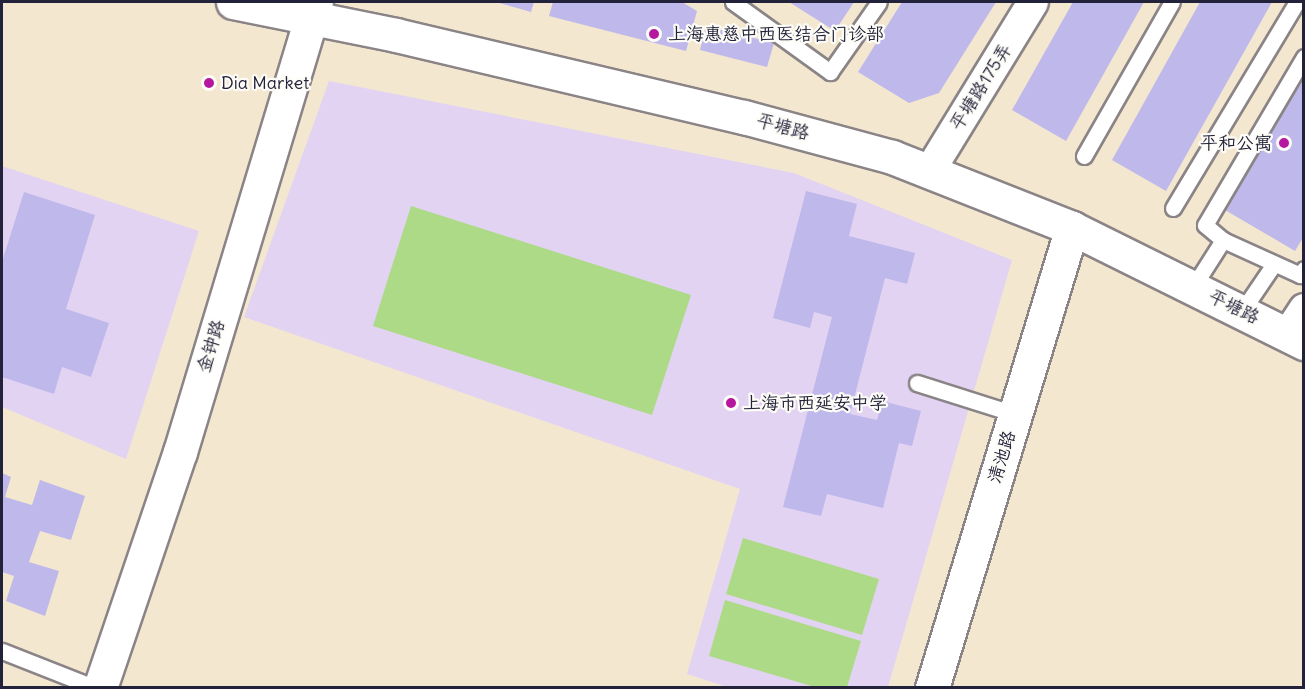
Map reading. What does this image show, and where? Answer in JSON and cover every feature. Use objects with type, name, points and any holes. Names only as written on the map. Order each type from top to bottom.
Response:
[{"type":"street","name":"平塘路","points":[[233,2],[313,10],[744,117],[892,157],[1072,228],[1242,311],[1298,329]]},
{"type":"street","name":"平塘路175弄","points":[[929,172],[1033,2]]},
{"type":"street","name":"金钟路","points":[[98,687],[180,452],[313,10]]},
{"type":"street","name":"清池路","points":[[933,687],[1072,228]]},
{"type":"lane","points":[[742,4],[831,72],[879,2]]},
{"type":"lane","points":[[1084,156],[1172,2]]},
{"type":"lane","points":[[1173,208],[1297,2]]},
{"type":"lane","points":[[1304,57],[1205,225],[1223,240],[1274,264],[1300,275],[1304,269]]},
{"type":"lane","points":[[1193,287],[1223,240]]},
{"type":"lane","points":[[1242,311],[1274,264]]},
{"type":"lane","points":[[917,382],[1015,414]]},
{"type":"lane","points":[[2,651],[98,687]]},
{"type":"shaded area","name":"上海市西延安中学","points":[[329,81],[794,173],[1012,260],[888,687],[727,687],[687,674],[740,489],[244,317]]},
{"type":"shaded area","points":[[2,166],[199,231],[126,459],[2,407]]},
{"type":"green space","points":[[411,206],[691,295],[652,415],[373,326]]},
{"type":"green space","points":[[743,538],[879,579],[862,635],[726,594]]},
{"type":"green space","points":[[725,600],[861,641],[847,687],[815,687],[709,656]]},
{"type":"building","points":[[496,2],[534,2],[531,12]]},
{"type":"building","name":"上海惠慈中西医结合门诊部","points":[[553,2],[682,2],[697,11],[686,51],[549,16]]},
{"type":"building","points":[[789,2],[854,2],[835,31]]},
{"type":"building","points":[[902,2],[996,2],[939,93],[909,103],[858,72]]},
{"type":"building","points":[[1073,2],[1144,2],[1066,141],[1012,110]]},
{"type":"building","points":[[1200,2],[1272,2],[1166,191],[1112,160]]},
{"type":"building","points":[[706,26],[774,43],[767,67],[700,50]]},
{"type":"building","name":"平和公寓","points":[[1304,75],[1304,236],[1295,251],[1225,210]]},
{"type":"building","points":[[806,191],[857,204],[849,236],[915,253],[907,284],[885,278],[850,414],[877,420],[882,401],[921,411],[912,446],[899,443],[883,508],[827,494],[821,516],[783,507],[832,317],[814,312],[810,328],[773,318]]},
{"type":"building","points":[[24,192],[95,215],[66,309],[109,323],[91,377],[62,367],[54,394],[2,377],[2,262]]},
{"type":"building","points":[[2,473],[11,477],[5,497],[32,505],[40,480],[85,496],[71,540],[40,531],[29,562],[59,571],[45,616],[6,601],[14,576],[2,572]]},
{"type":"place","name":"上海惠慈中西医结合门诊部","points":[[654,34]]},
{"type":"place","name":"Dia Market","points":[[209,83]]},
{"type":"place","name":"平和公寓","points":[[1284,143]]},
{"type":"place","name":"上海市西延安中学","points":[[731,403]]}]
